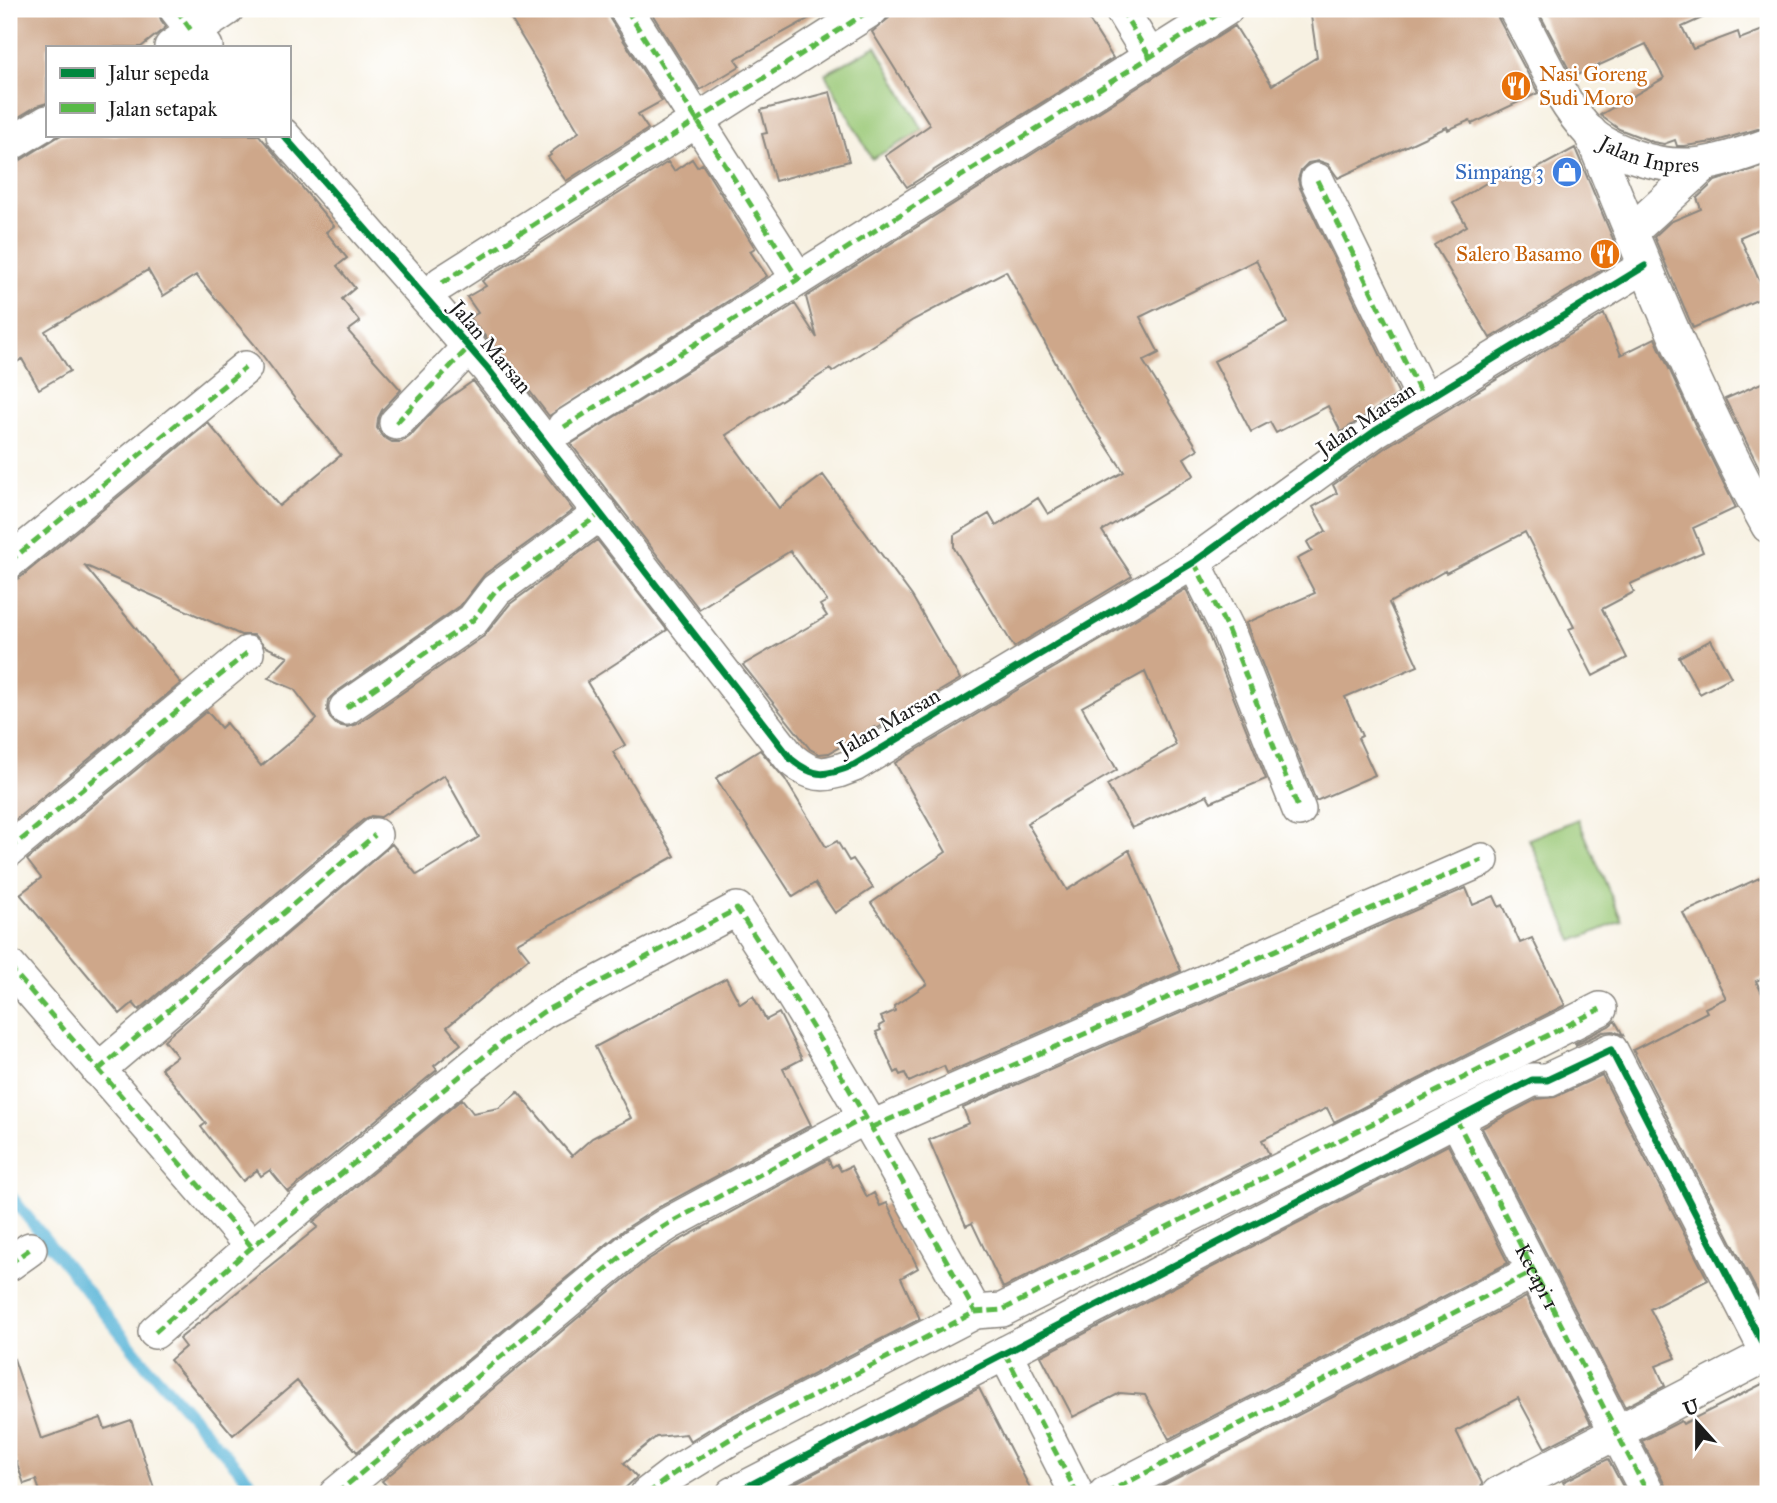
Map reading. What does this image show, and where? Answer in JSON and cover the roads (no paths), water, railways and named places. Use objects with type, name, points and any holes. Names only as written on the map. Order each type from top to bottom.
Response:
[{"type":"street","points":[[186,34],[227,9]]},
{"type":"street","points":[[626,9],[798,279]]},
{"type":"street","points":[[442,283],[872,9]]},
{"type":"street","points":[[1121,9],[1150,57]]},
{"type":"street","points":[[564,427],[1226,9]]},
{"type":"street","name":"Jalan Inpres","points":[[1515,9],[1566,99],[1590,132],[1616,149],[1653,162],[1678,166],[1704,165],[1768,145]]},
{"type":"street","points":[[9,145],[46,123]]},
{"type":"street","points":[[1590,132],[1701,392],[1768,526]]},
{"type":"street","name":"Jalan Marsan","points":[[284,136],[469,347],[791,759],[815,774],[826,775],[854,765],[1194,562],[1375,431],[1646,266]]},
{"type":"street","points":[[1631,232],[1704,165]]},
{"type":"street","points":[[1317,180],[1424,400]]},
{"type":"street","points":[[396,423],[469,347]]},
{"type":"street","points":[[9,562],[245,368]]},
{"type":"street","points":[[346,709],[473,620],[496,590],[601,513]]},
{"type":"street","points":[[1194,562],[1227,628],[1298,810]]},
{"type":"street","points":[[9,850],[247,653]]},
{"type":"street","points":[[99,1070],[375,835]]},
{"type":"street","points":[[336,1494],[635,1245],[668,1224],[869,1122],[1482,860]]},
{"type":"street","points":[[155,1332],[252,1247],[543,1012],[737,909],[783,978],[869,1122],[975,1312]]},
{"type":"street","points":[[9,966],[252,1247]]},
{"type":"street","points":[[647,1494],[673,1474],[730,1439],[975,1312],[1002,1310],[1600,1009]]},
{"type":"street","points":[[733,1494],[1532,1080],[1548,1080],[1611,1050],[1768,1354],[1497,1494]]},
{"type":"street","name":"Kecapi 1","points":[[1456,1119],[1648,1494]]},
{"type":"street","points":[[1105,1494],[1534,1271]]},
{"type":"street","points":[[1005,1353],[1077,1494]]},
{"type":"waterway","points":[[9,1194],[147,1366],[261,1494]]},
{"type":"place","name":"Nasi Goreng Sudi Moro","points":[[1516,86]]},
{"type":"place","name":"Simpang 3","points":[[1567,172]]},
{"type":"place","name":"Salero Basamo","points":[[1605,254]]}]
